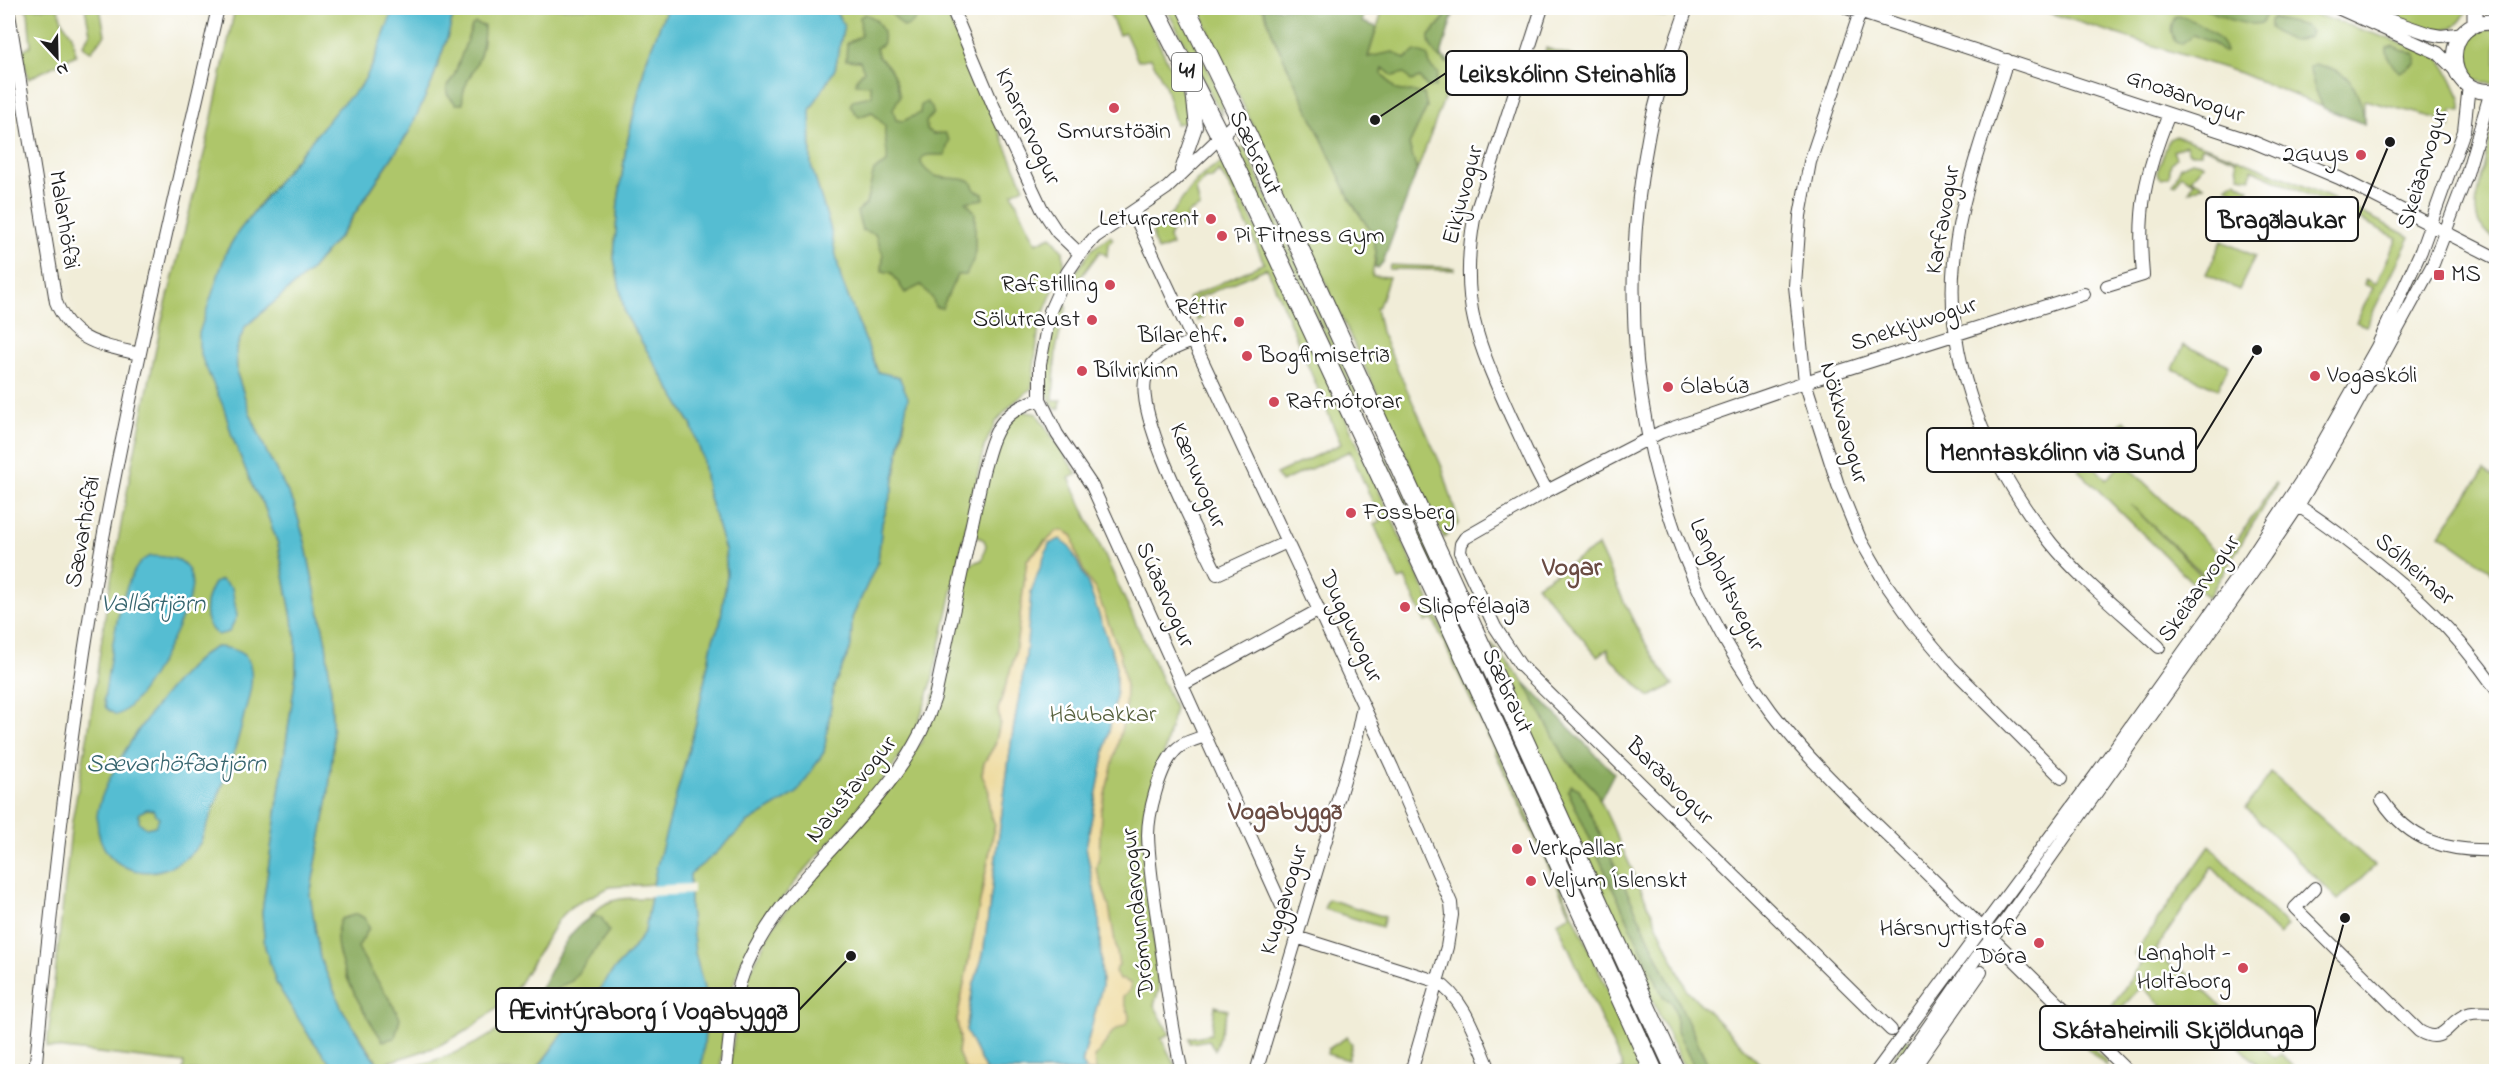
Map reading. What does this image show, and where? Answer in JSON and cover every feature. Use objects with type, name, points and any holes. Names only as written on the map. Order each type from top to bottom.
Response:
[{"type":"highway","name":"Sæbraut","points":[[1155,8],[1220,136],[1437,597],[1654,1071]]},
{"type":"highway","name":"Sæbraut","points":[[1186,8],[1240,118],[1676,1071]]},
{"type":"main road","points":[[2475,8],[2469,29],[2457,42],[2454,53],[2463,79],[2479,90],[2494,91]]},
{"type":"main road","points":[[2495,8],[2496,12]]},
{"type":"main road","points":[[2469,29],[2496,23]]},
{"type":"street","name":"Malarhöfði","points":[[8,8],[11,43],[56,302],[62,316],[80,335],[94,342],[139,354]]},
{"type":"street","name":"Sævarhöfði","points":[[36,1071],[75,721],[101,549],[139,354],[218,8]]},
{"type":"street","name":"Knarrarvogur","points":[[952,8],[993,105],[1042,209],[1057,232],[1080,254]]},
{"type":"street","name":"Eikjuvogur","points":[[1542,8],[1474,219],[1468,250],[1467,280],[1469,303],[1484,357],[1546,491]]},
{"type":"street","name":"Langholtsvegur","points":[[1687,8],[1653,117],[1634,230],[1634,322],[1640,396],[1647,439],[1667,507],[1696,583],[1735,657],[1770,710],[1823,772],[2128,1071]]},
{"type":"street","name":"Gnoðarvogur","points":[[1847,8],[2251,141],[2338,178],[2433,224],[2496,258]]},
{"type":"street","points":[[2338,8],[2438,53],[2463,79]]},
{"type":"street","points":[[2354,8],[2430,34],[2441,36],[2469,29]]},
{"type":"street","name":"Nökkvavogur","points":[[1860,12],[1810,162],[1800,216],[1795,286],[1805,382],[1838,485],[1860,540],[1886,584],[1912,621],[1951,667],[2062,778]]},
{"type":"street","name":"Karfavogur","points":[[2007,60],[1971,173],[1962,211],[1954,261],[1954,334],[1979,417],[1998,460],[2020,499],[2052,544],[2159,647]]},
{"type":"street","name":"Súðarvogur","points":[[1179,174],[1196,127],[1195,104],[1189,77]]},
{"type":"street","name":"Skeiðarvogur","points":[[1911,1071],[1992,937],[2259,564],[2293,503],[2377,347],[2433,224],[2464,131],[2463,79]]},
{"type":"street","name":"Skeiðarvogur","points":[[1876,1071],[2095,776],[2247,562],[2293,503],[2390,345],[2433,264],[2466,177],[2494,91]]},
{"type":"street","points":[[2107,286],[2143,275],[2140,239],[2141,205],[2146,180],[2169,114]]},
{"type":"street","name":"Súðarvogur","points":[[1240,118],[1167,188],[1095,237],[1080,254],[1067,273],[1050,312],[1040,364],[1040,399],[1057,434],[1092,486],[1296,937]]},
{"type":"street","name":"Dugguvogur","points":[[1133,212],[1364,706],[1451,903],[1452,915],[1447,946],[1411,1071]]},
{"type":"street","name":"Snekkjuvogur","points":[[1466,538],[1546,491],[1661,432],[1805,382],[2084,294]]},
{"type":"street","name":"Kænuvogur","points":[[1193,341],[1167,352],[1154,363],[1146,377],[1147,408],[1164,462],[1217,574],[1287,542]]},
{"type":"street","name":"Naustavogur","points":[[726,1071],[733,1009],[748,964],[759,944],[793,894],[894,778],[923,729],[935,697],[990,447],[1007,416],[1014,409],[1040,399]]},
{"type":"street","name":"Sólheimar","points":[[2293,503],[2400,581],[2422,601],[2464,645],[2496,689]]},
{"type":"street","name":"Barðavogur","points":[[1466,538],[1461,544],[1460,552],[1495,627],[1520,665],[1891,1030]]},
{"type":"street","points":[[1182,685],[1319,610]]},
{"type":"street","name":"Kuggavogur","points":[[1256,1071],[1356,740],[1364,706]]},
{"type":"street","name":"Drómundarvogur","points":[[1182,1071],[1162,953],[1148,834],[1150,813],[1171,755],[1182,745],[1205,736]]},
{"type":"street","points":[[2382,800],[2394,818],[2411,832],[2436,844],[2457,849],[2496,850]]},
{"type":"street","points":[[2315,888],[2295,908],[2419,1031],[2429,1036],[2441,1035],[2467,1014],[2496,1013]]},
{"type":"street","points":[[1296,937],[1436,981],[1448,988],[1460,1005],[1491,1071]]},
{"type":"street","name":"Skeiðarvogur","points":[[1896,1071],[1958,994],[1982,972]]},
{"type":"green space","points":[[24,8],[58,8],[62,21],[72,35],[76,55],[28,79],[22,50],[31,46],[28,12]]},
{"type":"green space","points":[[85,8],[100,8],[105,35],[91,51],[83,45],[90,33]]},
{"type":"green space","points":[[235,8],[394,8],[376,56],[362,84],[337,110],[277,182],[250,216],[226,252],[224,408],[232,436],[254,490],[263,503],[278,544],[296,639],[296,674],[262,912],[265,947],[308,1034],[336,1071],[183,1071],[184,1063],[47,1047],[72,821],[89,728],[108,596],[161,324],[206,146]]},
{"type":"green space","points":[[455,8],[667,8],[646,61],[626,148],[618,202],[614,258],[625,314],[691,424],[702,456],[708,494],[725,550],[727,575],[720,624],[713,639],[696,723],[653,884],[610,887],[572,906],[558,920],[518,986],[489,1014],[470,1029],[436,1047],[379,1065],[342,1009],[320,958],[310,895],[328,798],[333,747],[326,643],[305,542],[294,504],[267,453],[250,413],[237,374],[236,349],[245,327],[309,272],[341,235],[409,132],[432,82]]},
{"type":"green space","points":[[833,8],[944,8],[1024,187],[1012,193],[1036,243],[1051,236],[1063,251],[1064,264],[1039,324],[1032,388],[1012,404],[996,422],[984,447],[932,682],[916,728],[883,780],[796,882],[757,935],[741,964],[732,990],[726,1017],[720,1071],[701,1071],[708,1005],[695,953],[690,909],[690,874],[714,855],[747,823],[796,793],[824,752],[834,685],[851,647],[852,618],[878,561],[882,523],[892,491],[905,421],[878,372],[841,279],[830,227],[811,165],[810,110],[835,69],[844,25]]},
{"type":"green space","points":[[886,8],[920,8],[915,20],[904,27]]},
{"type":"green space","points":[[1107,8],[1142,8],[1184,96],[1188,122],[1176,124],[1165,85],[1151,58],[1138,61],[1125,33],[1119,35]]},
{"type":"green space","points":[[1166,8],[1177,8],[1223,99],[1222,115]]},
{"type":"green space","points":[[1198,8],[1263,8],[1275,40],[1352,203],[1372,233],[1376,252],[1372,276],[1389,277],[1379,306],[1376,308],[1381,332],[1442,467],[1459,523],[1444,538]]},
{"type":"green space","points":[[1263,8],[1366,8],[1362,22],[1377,27],[1368,57],[1393,52],[1405,59],[1415,51],[1427,55],[1431,67],[1438,73],[1435,87],[1427,87],[1420,78],[1411,81],[1404,73],[1393,76],[1383,68],[1382,74],[1396,90],[1424,94],[1427,107],[1409,145],[1417,171],[1383,262],[1378,268],[1375,267],[1376,251],[1372,233],[1352,203],[1275,40]]},
{"type":"green space","points":[[1383,8],[1430,8],[1444,11],[1446,16],[1429,36],[1446,63],[1457,64],[1417,171],[1409,145],[1427,107],[1396,90],[1382,74],[1383,67],[1393,76],[1405,59],[1368,57]]},
{"type":"green space","points":[[1430,8],[1455,8],[1442,51],[1442,57],[1451,62],[1443,61],[1430,44],[1429,36],[1446,16],[1444,11]]},
{"type":"green space","points":[[1639,8],[1668,8],[1665,17]]},
{"type":"green space","points":[[2034,8],[2296,8],[2435,54],[2453,81],[2461,104],[2461,111],[2452,110],[2451,128],[2436,118],[2364,100],[2364,124],[2240,73]]},
{"type":"green space","points":[[2203,8],[2265,8],[2265,16],[2262,23],[2247,24]]},
{"type":"green space","points":[[2365,8],[2467,8],[2460,21],[2450,28],[2437,30],[2406,24]]},
{"type":"green space","points":[[865,14],[877,22],[882,30],[882,45],[876,48],[879,58],[891,70],[897,85],[900,96],[893,109],[896,120],[903,121],[920,113],[921,105],[927,102],[932,107],[933,113],[926,122],[927,129],[933,134],[945,133],[949,140],[945,155],[922,157],[921,163],[931,174],[943,178],[971,181],[975,190],[983,194],[984,199],[966,202],[975,212],[975,256],[966,275],[957,275],[942,308],[935,307],[933,299],[921,285],[905,293],[892,273],[882,271],[883,255],[875,234],[862,230],[857,212],[866,204],[874,170],[887,163],[885,126],[872,112],[859,117],[850,106],[853,100],[872,96],[870,85],[856,84],[857,78],[864,71],[860,61],[846,60],[847,43],[861,36],[860,17]]},
{"type":"green space","points":[[2176,16],[2206,28],[2224,46],[2226,52],[2193,35],[2181,44],[2175,42],[2171,29]]},
{"type":"green space","points":[[2273,18],[2305,26],[2311,32],[2309,37],[2293,40],[2279,35],[2270,28],[2270,21]]},
{"type":"green space","points":[[475,23],[484,26],[482,48],[468,79],[463,104],[456,104],[447,94],[447,86],[454,76]]},
{"type":"green space","points":[[2483,29],[2496,30],[2496,82],[2483,82],[2473,78],[2462,63],[2465,44],[2472,35]]},
{"type":"green space","points":[[2394,46],[2416,55],[2416,63],[2400,72],[2397,70],[2390,62],[2387,51],[2387,48]]},
{"type":"green space","points":[[1546,48],[1599,64],[1596,72],[1544,56]]},
{"type":"green space","points":[[8,57],[15,102],[8,107]]},
{"type":"green space","points":[[2315,64],[2338,71],[2354,87],[2362,109],[2364,124],[2323,108],[2309,67]]},
{"type":"green space","points":[[2496,106],[2496,239],[2480,225],[2476,204]]},
{"type":"green space","points":[[2176,136],[2295,182],[2410,237],[2366,326],[2356,322],[2373,288],[2364,284],[2366,279],[2376,284],[2397,238],[2349,214],[2345,222],[2339,219],[2337,208],[2252,169],[2251,178],[2239,176],[2236,160],[2204,147],[2201,153],[2189,153],[2186,145],[2173,151],[2176,158],[2171,163],[2169,177],[2161,179],[2157,172],[2169,139]]},
{"type":"green space","points":[[1244,147],[1659,1054],[1635,1011],[1382,464],[1323,331],[1237,150]]},
{"type":"green space","points":[[2192,161],[2204,164],[2191,179],[2204,185],[2189,192],[2194,182],[2181,175],[2176,184],[2173,184],[2181,166]]},
{"type":"green space","points":[[1224,162],[1297,312],[1645,1071],[1618,1071],[1623,1068],[1557,922],[1571,915],[1433,619],[1425,622],[1405,578],[1399,580],[1374,524],[1381,521],[1350,451],[1281,482],[1276,474],[1341,444],[1267,268],[1196,299],[1203,318],[1198,321],[1188,298],[1264,263],[1230,187],[1219,171],[1211,179],[1205,178],[1196,190],[1200,207],[1188,213],[1186,218],[1188,223],[1172,230],[1169,238],[1172,245],[1158,251],[1153,240],[1153,229],[1170,215],[1202,176]]},
{"type":"green space","points":[[2235,181],[2249,189],[2242,196],[2226,187]]},
{"type":"green space","points":[[1110,236],[1113,239],[1108,244],[1107,256],[1100,251],[1078,281],[1072,278],[1092,249]]},
{"type":"green space","points":[[2222,241],[2255,256],[2239,290],[2206,274]]},
{"type":"green space","points":[[1390,265],[1455,268],[1454,270],[1389,269]]},
{"type":"green space","points":[[1060,301],[1067,305],[1056,349],[1053,400],[1061,400],[1060,408],[1056,409],[1050,400],[1046,373],[1053,325]]},
{"type":"green space","points":[[2184,345],[2229,365],[2218,389],[2173,369]]},
{"type":"green space","name":"Háubakkar","points":[[1022,411],[1037,414],[1077,474],[1069,478],[1175,708],[1144,835],[1159,990],[1154,1005],[1170,1034],[1161,1038],[1178,1071],[1037,1071],[1045,541],[1027,560],[1015,656],[998,710],[1000,723],[995,745],[984,763],[982,774],[989,792],[989,809],[995,825],[957,1020],[960,1038],[958,1053],[966,1071],[728,1072],[741,997],[750,972],[772,928],[922,741],[967,569],[973,563],[982,560],[986,545],[975,532],[985,482],[1002,427]]},
{"type":"green space","points":[[2124,420],[2136,430],[2119,446],[2103,452],[2098,445]]},
{"type":"green space","points":[[2089,460],[2106,480],[2123,462],[2223,558],[2205,576],[2131,505],[2205,579],[2232,548],[2275,483],[2277,484],[2208,598],[2078,470]]},
{"type":"green space","points":[[2484,471],[2496,479],[2496,578],[2489,569],[2440,534]]},
{"type":"green space","points":[[1598,546],[1641,635],[1673,685],[1649,697],[1610,657],[1608,649],[1597,656],[1537,585]]},
{"type":"green space","points":[[1491,643],[1524,682],[1566,759],[1596,791],[1687,990],[1767,1071],[1711,1071],[1579,789],[1568,791],[1663,996],[1671,1002],[1676,1014],[1676,1029],[1696,1071],[1691,1071],[1681,1062],[1537,750]]},
{"type":"green space","points":[[1524,682],[1614,773],[1600,800],[1596,791],[1566,759]]},
{"type":"green space","points":[[2271,773],[2375,866],[2338,900],[2246,808]]},
{"type":"green space","points":[[1571,785],[1579,789],[1711,1071],[1696,1071],[1676,1029],[1676,1014],[1671,1002],[1663,996],[1568,791]]},
{"type":"green space","points":[[2210,846],[2287,926],[2279,935],[2212,867],[2155,950],[2180,975],[2184,971],[2274,1058],[2280,1053],[2298,1071],[2264,1071],[2200,1007],[2181,1026],[2142,986],[2107,1023],[2103,1020],[2142,962],[2134,954]]},
{"type":"green space","points":[[651,898],[645,931],[584,1012],[562,1035],[535,1071],[394,1072],[447,1056],[496,1032],[535,998],[576,936],[596,911],[616,900]]},
{"type":"green space","points":[[1328,899],[1385,917],[1382,927],[1324,909]]},
{"type":"green space","points":[[357,914],[366,919],[369,928],[358,947],[400,1018],[395,1038],[383,1041],[357,999],[342,964],[337,932],[341,919]]},
{"type":"green space","points":[[594,916],[601,917],[609,931],[572,981],[560,986],[554,996],[540,1006],[535,1005],[537,996],[567,940],[584,922]]},
{"type":"green space","points":[[1215,1006],[1228,1010],[1215,1050],[1209,1040],[1190,1043],[1189,1038],[1211,1034]]},
{"type":"green space","points":[[1347,1037],[1352,1044],[1348,1060],[1327,1054],[1328,1049]]},
{"type":"green space","points":[[1907,1038],[1911,1042],[1890,1071],[1883,1072]]},
{"type":"green space","points":[[2089,1044],[2106,1061],[2107,1067],[2084,1045]]},
{"type":"sand","points":[[1057,531],[1065,531],[1073,536],[1081,564],[1096,590],[1120,654],[1126,686],[1125,715],[1101,810],[1099,858],[1096,868],[1109,906],[1119,965],[1115,971],[1119,980],[1130,983],[1131,989],[1123,996],[1129,1019],[1125,1025],[1111,1034],[1094,1057],[1096,1071],[1087,1071],[1082,1064],[1102,986],[1099,915],[1086,847],[1116,695],[1116,663],[1031,592],[1026,657],[1012,737],[983,955],[973,987],[966,1031],[986,1071],[966,1071],[958,1053],[960,1038],[957,1020],[995,825],[989,809],[989,792],[982,774],[984,763],[995,745],[1000,723],[998,710],[1015,656],[1027,560]]},
{"type":"water","points":[[394,8],[455,8],[432,82],[409,132],[341,234],[309,272],[245,327],[236,349],[237,374],[250,413],[267,453],[294,504],[305,542],[326,643],[333,747],[328,798],[310,895],[320,958],[342,1009],[372,1057],[385,1071],[336,1071],[308,1034],[276,983],[265,947],[262,912],[296,674],[296,639],[278,544],[203,361],[199,347],[199,333],[226,252],[238,232],[340,106],[361,86],[373,64]]},
{"type":"water","points":[[667,8],[833,8],[844,25],[835,69],[810,110],[811,165],[830,227],[841,279],[878,372],[899,377],[908,397],[892,491],[882,523],[878,561],[852,618],[851,647],[834,686],[824,752],[797,793],[747,823],[714,855],[690,874],[690,909],[695,953],[708,1005],[701,1071],[535,1072],[645,931],[656,869],[696,723],[713,639],[720,624],[727,575],[725,550],[708,494],[702,456],[691,424],[625,314],[614,258],[618,202],[626,148],[646,61]]},
{"type":"water","points":[[1060,539],[1070,547],[1088,584],[1116,663],[1116,695],[1086,847],[1099,915],[1102,986],[1082,1063],[1087,1071],[986,1071],[966,1031],[973,987],[983,955],[1012,737],[1026,657],[1031,592],[1049,544]]},
{"type":"water","name":"Vallártjörn","points":[[151,556],[182,562],[190,574],[191,591],[172,640],[149,680],[138,697],[116,715],[106,708],[104,700],[117,620],[131,577],[140,563]]},
{"type":"water","points":[[221,580],[232,588],[237,616],[229,632],[218,635],[208,624],[206,603],[214,583]]},
{"type":"water","name":"Sævarhöfðatjörn","points":[[216,647],[221,647],[241,653],[250,665],[248,700],[236,745],[200,843],[186,857],[171,867],[154,871],[137,871],[122,865],[109,855],[100,839],[97,819],[100,801],[125,751],[143,724],[162,698],[201,657]],"holes":[[[147,809],[153,810],[159,818],[155,826],[146,828],[139,822],[139,813]]]},
{"type":"pier","points":[[693,884],[693,894],[648,896],[650,886]]},
{"type":"place","name":"Smurstöðin","points":[[1114,108]]},
{"type":"place","name":"Leikskólinn Steinahlíð","points":[[1375,120]]},
{"type":"place","name":"Bragðlaukar","points":[[2390,142]]},
{"type":"place","name":"2Guys","points":[[2361,155]]},
{"type":"place","name":"Leturprent","points":[[1211,219]]},
{"type":"place","name":"Pi Fitness Gym","points":[[1222,236]]},
{"type":"place","name":"MS","points":[[2439,275]]},
{"type":"place","name":"Rafstilling","points":[[1110,285]]},
{"type":"place","name":"Sölutraust","points":[[1092,320]]},
{"type":"place","name":"Réttir Bílar ehf.","points":[[1239,322]]},
{"type":"place","name":"Menntaskólinn við Sund","points":[[2257,350]]},
{"type":"place","name":"Bogfimisetrið","points":[[1247,356]]},
{"type":"place","name":"Bílvirkinn","points":[[1082,371]]},
{"type":"place","name":"Vogaskóli","points":[[2315,376]]},
{"type":"place","name":"Ólabúð","points":[[1668,387]]},
{"type":"place","name":"Rafmótorar","points":[[1274,402]]},
{"type":"place","name":"Fossberg","points":[[1351,513]]},
{"type":"place","name":"Slippfélagið","points":[[1405,607]]},
{"type":"place","name":"Verkpallar","points":[[1517,849]]},
{"type":"place","name":"Veljum Íslenskt","points":[[1531,881]]},
{"type":"place","name":"Skátaheimili Skjöldunga","points":[[2345,918]]},
{"type":"place","name":"Hársnyrtistofa Dóra","points":[[2039,943]]},
{"type":"place","name":"Ævintýraborg í Vogabyggð","points":[[851,956]]},
{"type":"place","name":"Langholt - Holtaborg","points":[[2243,968]]},
{"type":"district","name":"Vogar","points":[[1572,569]]},
{"type":"district","name":"Vogabyggð","points":[[1285,813]]}]
